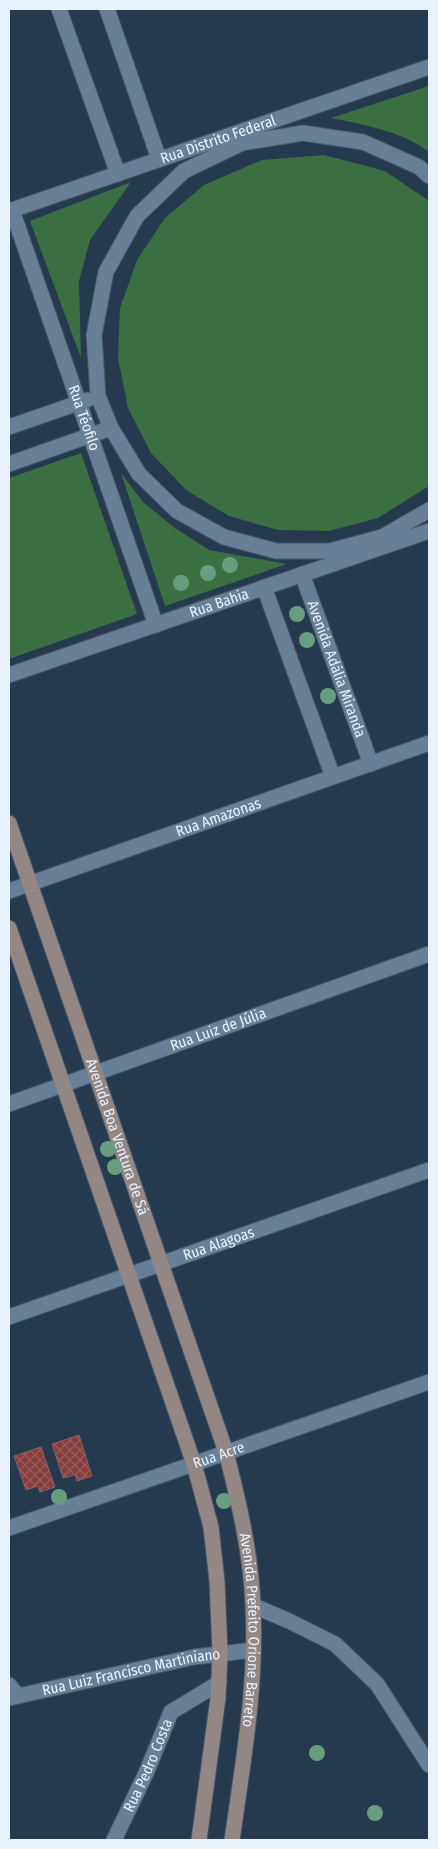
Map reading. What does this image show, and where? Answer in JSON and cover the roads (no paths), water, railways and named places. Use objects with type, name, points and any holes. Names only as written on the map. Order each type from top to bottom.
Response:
[{"type":"street","points":[[59,9],[118,174]]},
{"type":"street","points":[[107,9],[159,159]]},
{"type":"street","name":"Rua Distrito Federal","points":[[10,211],[159,159],[240,138],[429,68]]},
{"type":"street","points":[[429,176],[418,167],[363,142],[302,133],[240,138],[184,171],[137,216],[106,272],[94,335],[98,396],[111,428],[139,474],[177,511],[224,537],[276,551],[330,551],[384,542],[429,510]]},
{"type":"street","name":"Rua Téofilo","points":[[10,211],[91,435],[156,625]]},
{"type":"street","points":[[9,427],[98,396]]},
{"type":"street","points":[[9,464],[111,428]]},
{"type":"street","name":"Rua Bahia","points":[[9,675],[302,574],[384,542],[429,531]]},
{"type":"street","name":"Avenida Adália Miranda","points":[[302,574],[371,764]]},
{"type":"street","points":[[264,587],[333,777]]},
{"type":"street","name":"Rua Amazonas","points":[[9,891],[429,743]]},
{"type":"street","name":"Avenida Boa Ventura de Sá","points":[[9,823],[226,1452]]},
{"type":"street","points":[[9,928],[194,1464]]},
{"type":"street","name":"Rua Luiz de Júlia","points":[[9,1104],[429,954]]},
{"type":"street","name":"Rua Alagoas","points":[[9,1317],[429,1170]]},
{"type":"street","name":"Rua Acre","points":[[9,1528],[429,1382]]},
{"type":"street","name":"Avenida Prefeito Orione Barreto","points":[[226,1452],[245,1530],[254,1606],[250,1712],[232,1840]]},
{"type":"street","name":"Avenida Prefeito Orione Barreto","points":[[194,1464],[212,1527],[217,1581],[220,1653],[218,1698],[199,1840]]},
{"type":"street","points":[[254,1606],[335,1644],[377,1684],[429,1765]]},
{"type":"street","name":"Rua Luiz Francisco Martiniano","points":[[12,1693],[194,1657],[253,1650]]},
{"type":"street","name":"Rua Pedro Costa","points":[[114,1840],[143,1780],[171,1712],[218,1683]]}]
